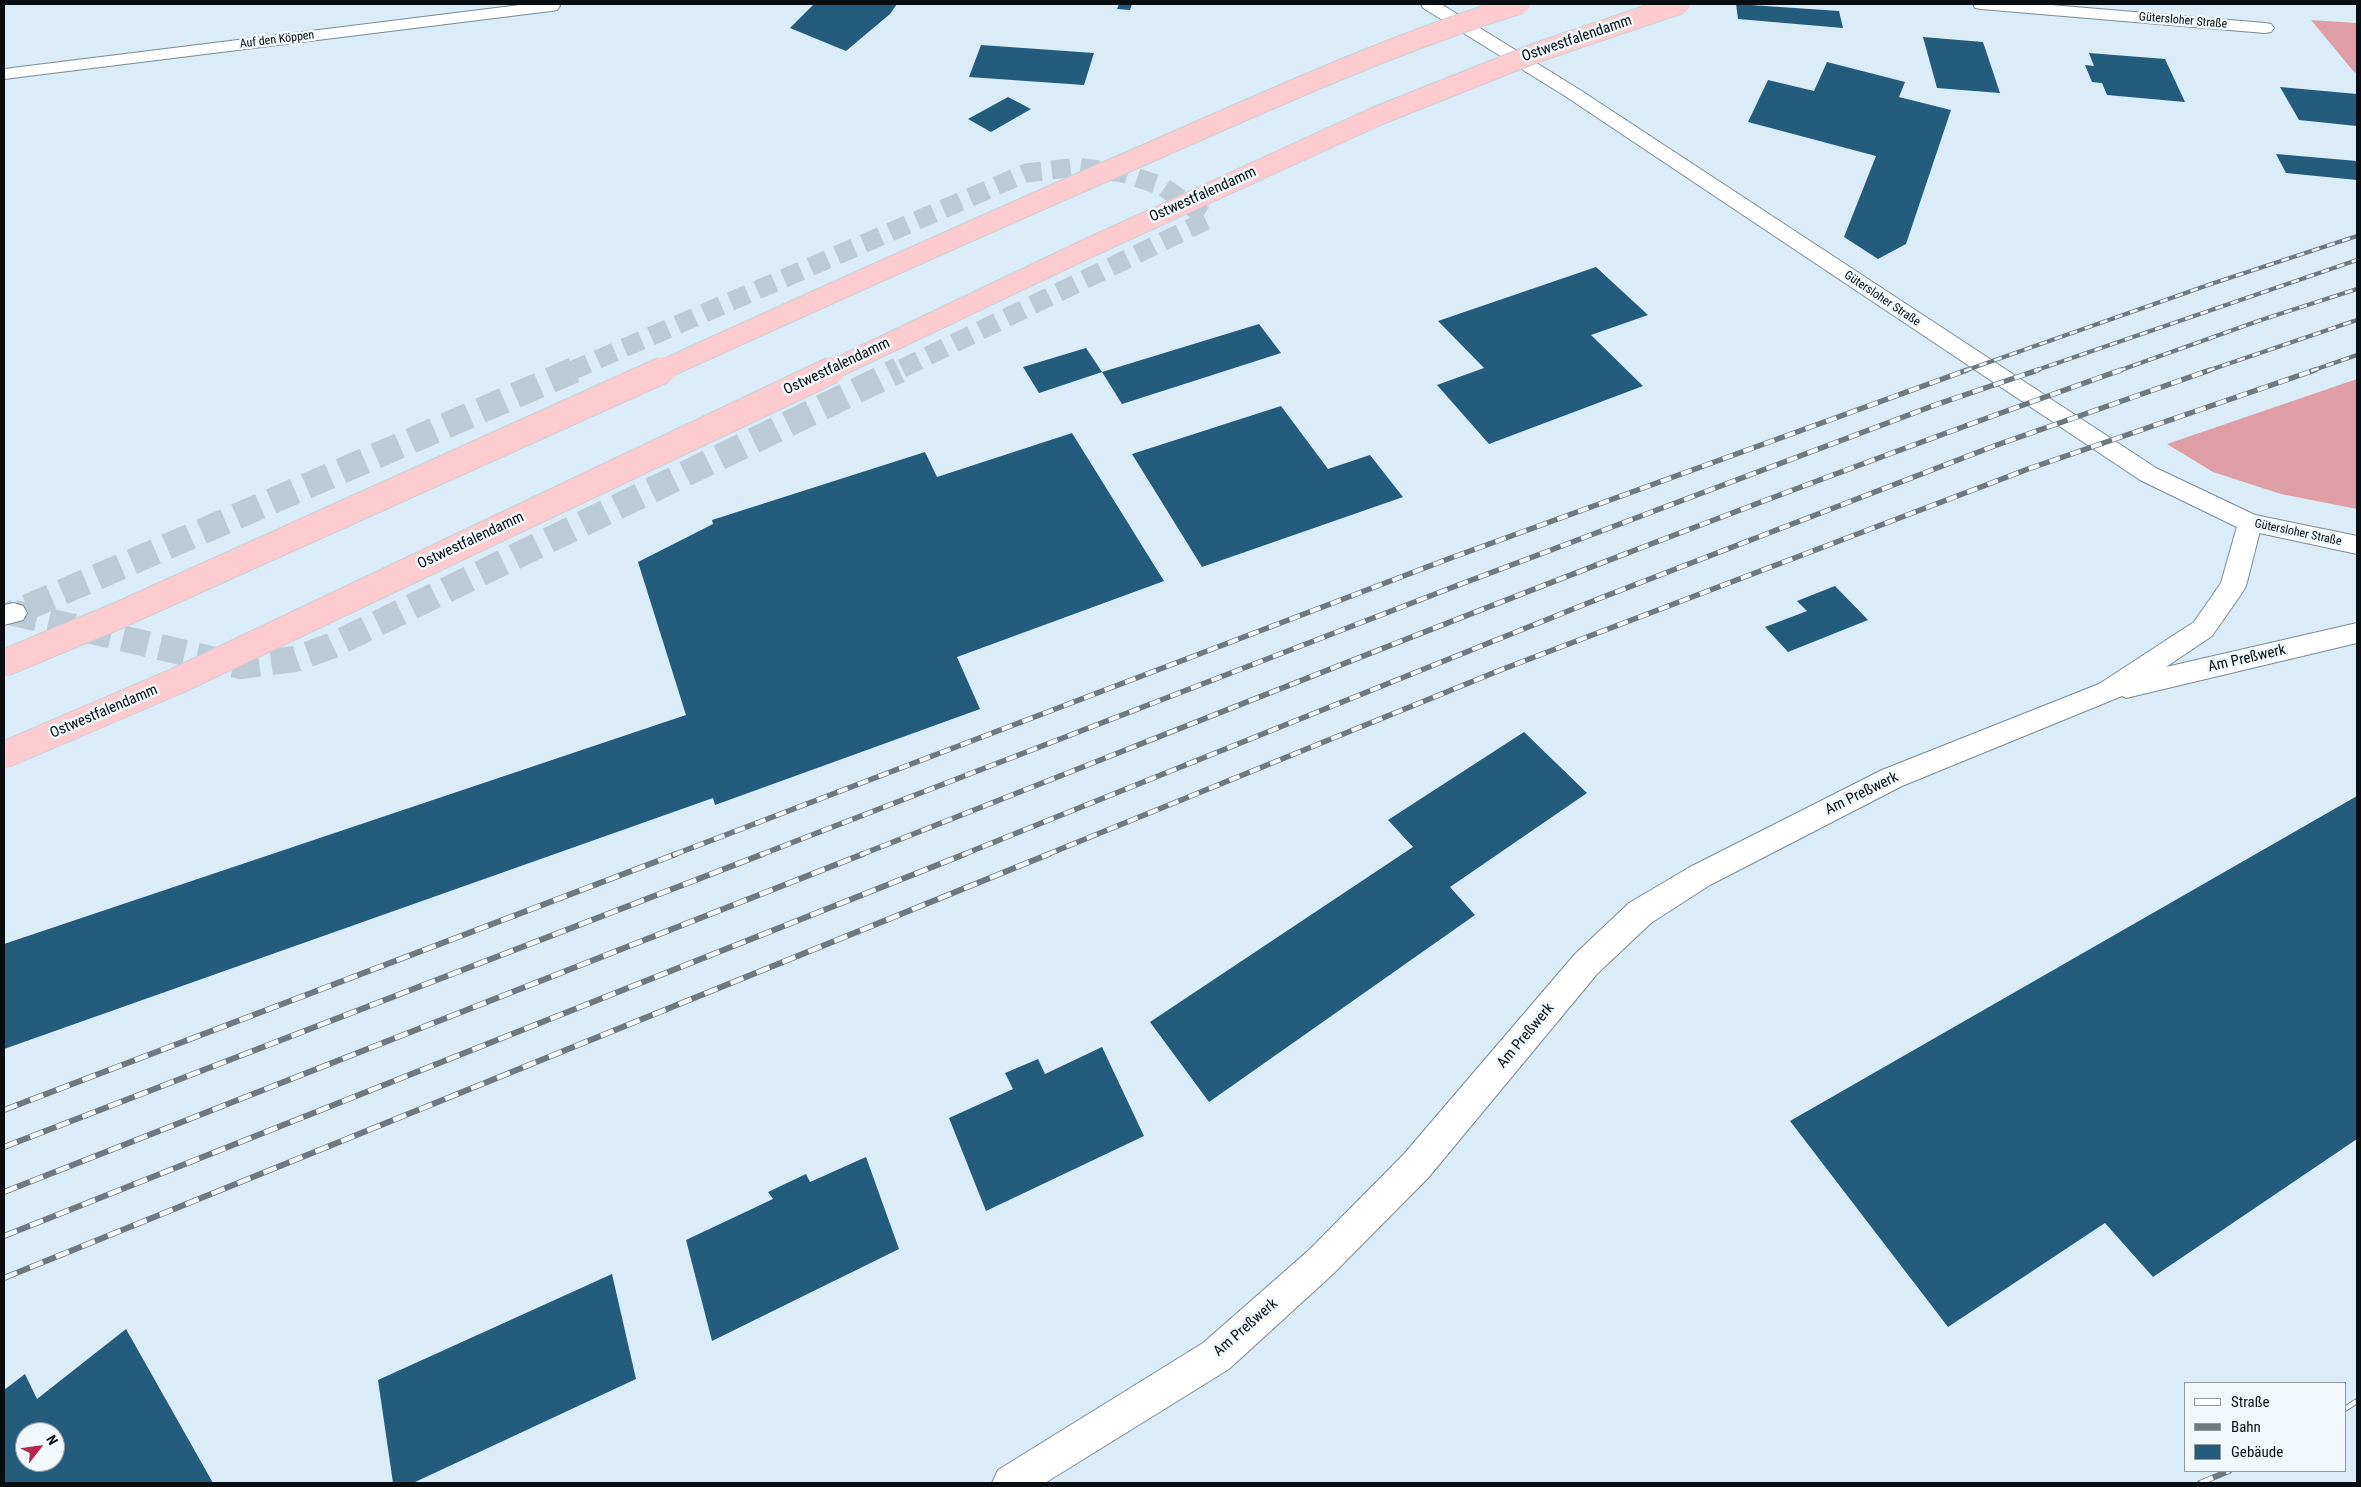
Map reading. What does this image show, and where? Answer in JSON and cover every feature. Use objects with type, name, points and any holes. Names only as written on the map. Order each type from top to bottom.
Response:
[{"type":"highway","points":[[4,662],[117,616],[988,223],[1320,78],[1475,18],[1520,4]]},
{"type":"highway","name":"Ostwestfalendamm","points":[[4,756],[179,680],[1073,255],[1377,116],[1538,52],[1680,4]]},
{"type":"street","name":"Gütersloher Straße","points":[[1429,4],[1571,92],[2148,474],[2250,523],[2357,545]]},
{"type":"street","name":"Gütersloher Straße","points":[[1981,4],[2265,28]]},
{"type":"street","name":"Auf den Köppen","points":[[4,74],[551,6]]},
{"type":"street","name":"Am Preßwerk","points":[[2108,692],[2203,629],[2233,586],[2250,523]]},
{"type":"street","name":"Am Preßwerk","points":[[1012,1483],[1216,1356],[1321,1262],[1416,1166],[1586,964],[1640,913],[1700,876],[1892,778],[2108,692],[2357,633]]},
{"type":"shaded area","points":[[2311,20],[2357,23],[2357,73],[2354,72]]},
{"type":"shaded area","points":[[2357,379],[2357,509],[2281,494],[2213,472],[2167,444]]},
{"type":"building","points":[[814,4],[897,4],[890,14],[846,51],[790,28]]},
{"type":"building","points":[[1119,4],[1132,4],[1130,10],[1117,9]]},
{"type":"building","points":[[1736,4],[1839,11],[1843,28],[1738,19]]},
{"type":"building","points":[[1923,37],[1983,42],[2000,93],[1937,88]]},
{"type":"building","points":[[981,45],[1094,53],[1084,85],[969,77]]},
{"type":"building","points":[[2089,53],[2165,59],[2185,102],[2107,95],[2102,83],[2092,82],[2085,65],[2094,66]]},
{"type":"building","points":[[1827,62],[1905,82],[1899,97],[1951,110],[1906,244],[1878,259],[1844,237],[1876,156],[1748,122],[1768,80],[1814,91]]},
{"type":"building","points":[[2280,87],[2357,94],[2357,126],[2299,120]]},
{"type":"building","points":[[1008,97],[1031,109],[991,132],[968,119]]},
{"type":"building","points":[[2276,154],[2357,161],[2357,180],[2286,173]]},
{"type":"building","points":[[1596,267],[1648,315],[1591,335],[1643,386],[1489,444],[1437,385],[1484,368],[1438,321]]},
{"type":"building","points":[[1259,324],[1281,353],[1122,404],[1102,372]]},
{"type":"building","points":[[1086,348],[1102,372],[1039,393],[1023,367]]},
{"type":"building","points":[[1281,406],[1328,469],[1370,455],[1403,497],[1202,567],[1132,454]]},
{"type":"building","points":[[1072,433],[1164,581],[957,657],[980,709],[715,805],[713,798],[4,1049],[4,944],[686,715],[638,562],[713,524],[712,520],[925,452],[937,477]]},
{"type":"building","points":[[1835,586],[1868,620],[1788,652],[1765,627],[1807,611],[1797,601]]},
{"type":"building","points":[[1524,732],[1587,793],[1450,887],[1475,915],[1209,1102],[1150,1022],[1413,847],[1388,820]]},
{"type":"building","points":[[2357,796],[2357,1139],[2153,1277],[2105,1223],[1948,1327],[1790,1121]]},
{"type":"building","points":[[1102,1047],[1144,1136],[986,1211],[949,1118],[1013,1089],[1005,1073],[1038,1059],[1045,1074]]},
{"type":"building","points":[[866,1157],[899,1249],[712,1341],[686,1240],[773,1199],[768,1192],[806,1174],[810,1182]]},
{"type":"building","points":[[612,1274],[636,1379],[413,1483],[393,1483],[378,1380]]},
{"type":"building","points":[[126,1329],[213,1483],[4,1483],[4,1390],[25,1374],[37,1399]]},
{"type":"tunnel","points":[[571,371],[1026,173],[1078,167],[1123,173],[1162,186],[1209,219],[897,371]]},
{"type":"tunnel","points":[[574,370],[14,613],[241,666],[295,659],[331,646],[899,370]]},
{"type":"railway","points":[[1964,371],[2211,284],[2357,236]]},
{"type":"railway","points":[[2034,371],[2357,260]]},
{"type":"railway","points":[[2118,371],[2261,320],[2357,289]]},
{"type":"railway","points":[[2207,371],[2357,320]]},
{"type":"railway","points":[[2311,371],[2357,355]]},
{"type":"railway","points":[[673,855],[1448,559],[1967,370]]},
{"type":"railway","points":[[760,855],[1461,584],[1935,405],[2038,370]]},
{"type":"railway","points":[[860,855],[1646,546],[1962,427],[2121,370]]},
{"type":"railway","points":[[962,855],[1598,599],[1994,446],[2210,370]]},
{"type":"railway","points":[[1046,855],[1503,669],[2028,469],[2315,370]]},
{"type":"railway","points":[[4,1110],[676,854]]},
{"type":"railway","points":[[4,1147],[763,854]]},
{"type":"railway","points":[[4,1192],[863,854]]},
{"type":"railway","points":[[4,1236],[965,854]]},
{"type":"railway","points":[[4,1278],[1049,854]]},
{"type":"railway","points":[[2346,1408],[2357,1401]]},
{"type":"railway","points":[[2200,1483],[2227,1472]]}]
